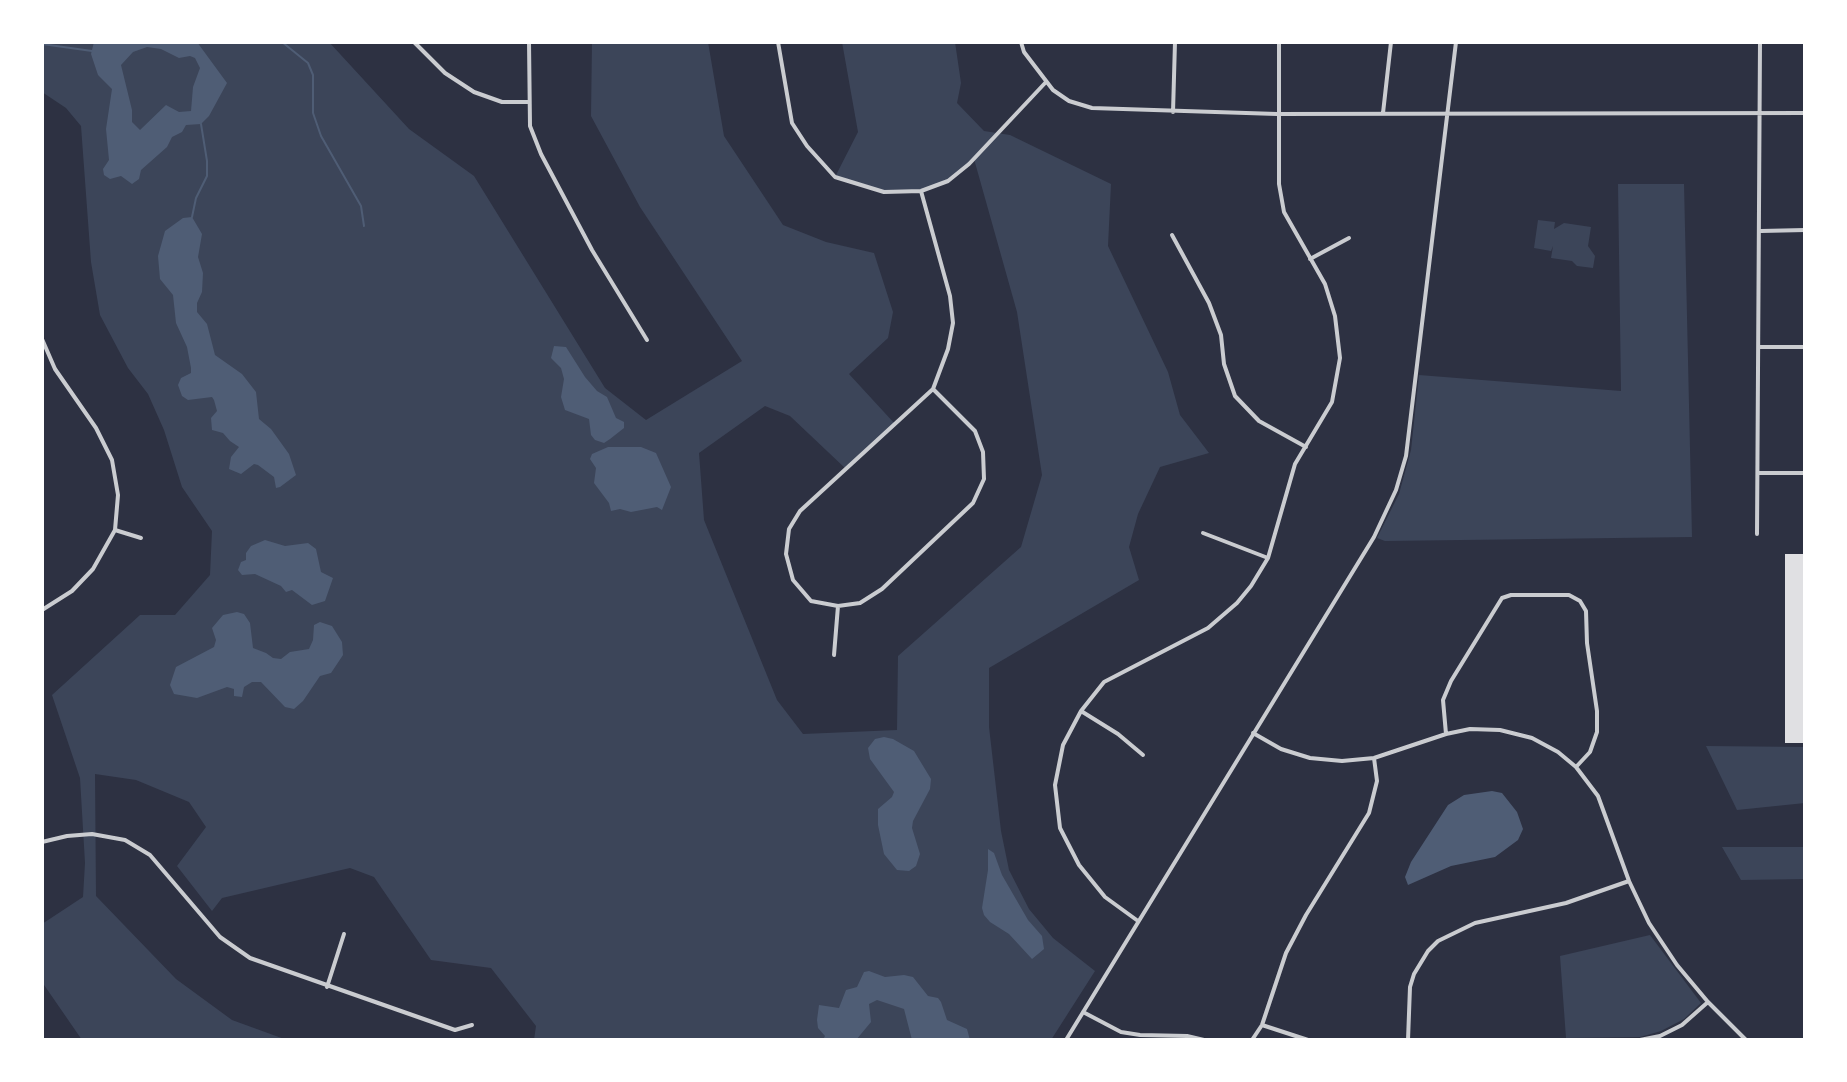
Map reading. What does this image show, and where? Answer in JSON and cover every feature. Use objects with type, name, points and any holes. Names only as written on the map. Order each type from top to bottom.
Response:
[{"type":"street","points":[[414,42],[445,74],[474,92],[501,102],[529,102]]},
{"type":"street","points":[[529,42],[530,126],[541,154],[592,250],[647,340]]},
{"type":"street","points":[[778,42],[792,123],[807,146],[835,177],[884,192],[921,191],[948,181],[969,164],[1046,82]]},
{"type":"street","points":[[1021,42],[1024,52],[1046,82],[1069,101],[1092,108],[1277,114],[1805,113]]},
{"type":"street","points":[[1173,112],[1174,42]]},
{"type":"street","points":[[1138,921],[1105,897],[1078,865],[1060,828],[1055,785],[1063,745],[1081,711],[1104,682],[1222,618],[1251,586],[1268,558],[1294,464],[1332,402],[1340,357],[1335,316],[1325,284],[1284,212],[1279,184],[1278,42]]},
{"type":"street","points":[[1383,113],[1391,42]]},
{"type":"street","points":[[1066,1040],[1374,537],[1396,490],[1406,456],[1456,42]]},
{"type":"street","points":[[1757,534],[1761,231],[1760,42]]},
{"type":"street","points":[[921,191],[950,296],[953,322],[948,349],[933,389],[800,511],[789,529],[786,554],[792,580],[812,601],[838,606],[860,603],[882,589],[974,502],[984,479],[983,452],[975,431],[933,389]]},
{"type":"street","points":[[1761,231],[1805,230]]},
{"type":"street","points":[[1172,236],[1209,303],[1221,334],[1224,364],[1235,396],[1258,422],[1306,447]]},
{"type":"street","points":[[1310,259],[1349,238]]},
{"type":"street","points":[[42,339],[55,369],[96,428],[112,460],[118,495],[115,530],[93,569],[72,591],[42,610]]},
{"type":"street","points":[[1758,347],[1805,347]]},
{"type":"street","points":[[1758,473],[1805,473]]},
{"type":"street","points":[[115,530],[141,538]]},
{"type":"street","points":[[1203,533],[1268,558]]},
{"type":"street","points":[[1446,734],[1443,700],[1451,681],[1503,598],[1511,595],[1569,595],[1580,601],[1586,611],[1587,643],[1598,711],[1597,732],[1590,752],[1576,767]]},
{"type":"street","points":[[834,655],[838,606]]},
{"type":"street","points":[[1081,711],[1118,734],[1143,755]]},
{"type":"street","points":[[1253,733],[1281,749],[1310,758],[1342,761],[1374,759],[1446,734],[1470,729],[1500,730],[1532,738],[1558,752],[1576,767],[1598,796],[1629,881],[1649,923],[1677,965],[1708,1002],[1746,1040]]},
{"type":"street","points":[[1252,1040],[1262,1025],[1286,953],[1306,915],[1369,813],[1377,781],[1374,759]]},
{"type":"street","points":[[42,842],[67,836],[92,834],[125,840],[150,855],[220,937],[250,958],[327,987],[455,1030],[472,1025]]},
{"type":"street","points":[[1408,1040],[1410,987],[1414,974],[1428,951],[1438,941],[1475,922],[1566,903],[1629,881]]},
{"type":"street","points":[[327,987],[344,934]]},
{"type":"street","points":[[1640,1040],[1660,1036],[1682,1024],[1708,1002]]},
{"type":"street","points":[[1083,1012],[1121,1032],[1140,1035],[1187,1036],[1204,1040]]},
{"type":"street","points":[[1262,1025],[1308,1040]]},
{"type":"shaded area","points":[[42,42],[329,42],[409,129],[474,176],[605,388],[646,420],[742,361],[640,207],[591,116],[592,42],[708,42],[724,136],[783,225],[826,242],[874,253],[893,312],[888,338],[849,374],[895,424],[846,469],[790,416],[765,406],[699,453],[704,520],[777,700],[803,734],[897,730],[898,656],[1021,547],[1042,475],[1017,312],[974,159],[948,181],[921,191],[884,192],[835,177],[858,132],[842,42],[955,42],[961,83],[957,103],[984,131],[1010,135],[1111,184],[1108,246],[1168,372],[1180,415],[1209,453],[1160,467],[1138,514],[1129,547],[1139,580],[989,668],[989,727],[1001,831],[1009,870],[1029,909],[1053,938],[1095,971],[1051,1040],[534,1040],[536,1026],[491,968],[431,960],[374,877],[350,868],[222,898],[212,911],[177,866],[206,827],[189,802],[136,780],[95,774],[96,896],[176,979],[232,1020],[287,1040],[82,1040],[42,982],[42,924],[83,897],[85,863],[80,778],[52,695],[140,615],[175,615],[210,575],[212,531],[182,487],[164,430],[148,394],[128,368],[100,315],[91,262],[81,126],[66,108],[42,92]]},
{"type":"shaded area","points":[[94,42],[197,42],[227,83],[209,116],[201,124],[186,125],[182,132],[172,137],[167,147],[141,170],[139,179],[132,184],[121,176],[110,179],[104,175],[103,169],[109,160],[106,129],[112,89],[98,75],[91,54]],"holes":[[[147,47],[161,49],[179,58],[190,56],[195,58],[200,68],[193,87],[191,111],[179,112],[166,105],[140,130],[132,122],[132,110],[121,65],[133,52]]]},
{"type":"shaded area","points":[[1618,184],[1684,184],[1692,537],[1385,541],[1377,538],[1399,494],[1411,450],[1419,375],[1621,391]]},
{"type":"shaded area","points":[[192,217],[202,234],[198,257],[203,273],[202,292],[197,303],[197,312],[207,324],[215,355],[242,374],[256,392],[259,419],[271,429],[289,454],[296,475],[280,487],[276,488],[274,477],[258,465],[254,464],[241,474],[229,469],[231,457],[239,447],[223,433],[212,430],[211,418],[217,411],[214,400],[212,397],[188,400],[182,396],[178,385],[181,378],[191,373],[191,368],[187,347],[176,323],[173,295],[160,279],[158,256],[165,231],[183,218]]},
{"type":"shaded area","points":[[1538,220],[1555,222],[1554,229],[1564,223],[1591,227],[1588,246],[1595,256],[1593,268],[1577,266],[1572,261],[1551,258],[1553,246],[1551,251],[1534,248]]},
{"type":"shaded area","points":[[554,346],[566,347],[585,377],[597,391],[607,397],[616,418],[624,422],[624,428],[604,443],[595,440],[591,435],[589,419],[565,410],[561,397],[564,379],[561,368],[551,358]]},
{"type":"shaded area","points":[[608,447],[641,447],[656,453],[671,487],[662,510],[657,507],[631,512],[620,509],[611,511],[609,503],[594,483],[596,468],[590,459],[592,454]]},
{"type":"shaded area","points":[[265,540],[285,546],[308,543],[316,549],[321,572],[333,578],[325,601],[312,605],[292,590],[286,592],[281,586],[255,574],[242,575],[238,570],[241,562],[246,560],[246,553],[251,546]]},
{"type":"shaded area","points":[[237,612],[244,614],[250,623],[253,648],[273,658],[281,659],[290,652],[309,649],[313,640],[314,625],[320,622],[332,626],[342,642],[343,655],[331,673],[320,676],[303,701],[294,709],[285,707],[261,682],[252,682],[244,687],[242,697],[234,696],[234,689],[227,687],[197,698],[174,694],[170,685],[176,667],[214,647],[216,640],[212,628],[223,615]]},
{"type":"shaded area","points":[[884,737],[893,739],[914,751],[931,779],[930,789],[913,821],[912,828],[920,854],[916,866],[909,871],[897,870],[884,854],[878,825],[878,809],[892,797],[894,792],[870,759],[868,748],[875,739]]},
{"type":"shaded area","points":[[1706,746],[1805,747],[1805,803],[1737,810]]},
{"type":"shaded area","points":[[1492,791],[1502,793],[1517,812],[1523,829],[1518,840],[1495,857],[1451,866],[1408,885],[1405,877],[1411,862],[1448,805],[1464,795]]},
{"type":"shaded area","points":[[1722,847],[1805,847],[1805,879],[1741,880]]},
{"type":"shaded area","points":[[988,849],[994,853],[1002,875],[1028,920],[1042,936],[1044,949],[1032,959],[1009,934],[990,922],[984,915],[982,908],[988,870]]},
{"type":"shaded area","points":[[1650,935],[1701,1003],[1684,1019],[1661,1031],[1640,1037],[1566,1038],[1560,956]]},
{"type":"shaded area","points":[[869,971],[885,977],[904,975],[913,977],[928,996],[938,998],[947,1020],[967,1029],[970,1040],[912,1040],[904,1009],[877,1000],[869,1004],[871,1022],[856,1040],[823,1040],[825,1036],[818,1028],[817,1020],[819,1005],[839,1008],[846,990],[857,987],[864,972]]},
{"type":"building","points":[[1785,554],[1805,554],[1805,743],[1785,743]]},
{"type":"waterway","points":[[282,42],[308,63],[313,75],[313,113],[321,136],[361,206],[364,226]]},
{"type":"waterway","points":[[42,44],[92,51]]},
{"type":"waterway","points":[[192,217],[196,198],[207,176],[201,124]]}]
